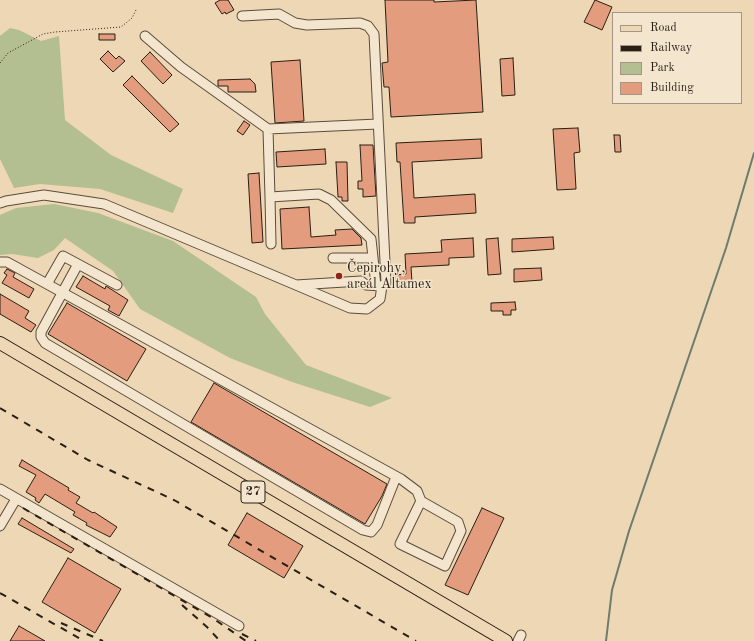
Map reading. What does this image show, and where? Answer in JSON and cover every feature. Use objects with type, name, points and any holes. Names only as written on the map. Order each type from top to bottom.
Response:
[{"type":"main road","name":"27","points":[[0,343],[506,641]]},
{"type":"lane","points":[[242,16],[278,14],[295,23],[307,25],[360,23],[368,26],[374,34],[386,283],[379,286],[366,285],[362,281],[296,285]]},
{"type":"lane","points":[[145,36],[181,67],[268,129],[378,124]]},
{"type":"lane","points":[[268,129],[271,244]]},
{"type":"lane","points":[[0,203],[44,195],[104,204],[350,308],[367,309],[380,299],[371,239],[331,200],[318,194],[270,197]]},
{"type":"lane","points":[[47,284],[63,256],[117,285]]},
{"type":"lane","points":[[333,258],[373,258]]},
{"type":"lane","points":[[0,262],[7,262],[396,477],[417,492],[421,501],[458,522],[461,531],[445,566],[400,544],[421,501]]},
{"type":"lane","points":[[78,264],[41,332],[41,337],[45,343],[363,530],[371,532],[377,525],[396,477]]},
{"type":"lane","points":[[0,489],[239,626]]},
{"type":"lane","points":[[0,526],[16,499]]},
{"type":"path","points":[[0,63],[8,53],[43,34],[121,27],[132,18],[136,10]]},
{"type":"green space","points":[[10,28],[19,30],[41,41],[59,36],[65,120],[111,155],[183,189],[173,213],[100,189],[40,184],[14,188],[0,159],[0,36]]},
{"type":"green space","points":[[54,204],[98,213],[173,241],[256,297],[265,314],[306,365],[392,398],[370,407],[292,382],[230,358],[140,309],[113,271],[65,238],[54,250],[38,258],[12,254],[0,255],[0,215],[16,208]]},
{"type":"building","points":[[220,0],[228,0],[234,10],[226,14],[225,12],[222,14],[215,3]]},
{"type":"building","points":[[385,0],[434,0],[434,2],[476,0],[483,112],[391,117],[389,87],[384,87],[382,63],[388,62]]},
{"type":"building","points":[[595,0],[612,7],[602,30],[584,22]]},
{"type":"building","points":[[99,34],[115,34],[115,40],[99,40]]},
{"type":"building","points":[[108,51],[116,59],[119,56],[125,61],[113,72],[100,59]]},
{"type":"building","points":[[150,52],[172,75],[163,84],[141,61]]},
{"type":"building","points":[[513,58],[515,95],[502,96],[500,59]]},
{"type":"building","points":[[300,60],[304,121],[275,123],[271,62]]},
{"type":"building","points":[[132,76],[179,124],[170,132],[123,85]]},
{"type":"building","points":[[250,79],[255,84],[256,92],[228,92],[228,86],[218,86],[218,80]]},
{"type":"building","points":[[244,121],[250,125],[243,135],[237,131]]},
{"type":"building","points":[[578,128],[580,152],[574,153],[576,189],[557,190],[553,129]]},
{"type":"building","points":[[614,135],[620,135],[621,152],[615,152]]},
{"type":"building","points":[[481,139],[482,158],[412,162],[414,198],[475,194],[476,213],[415,217],[415,223],[404,223],[400,162],[397,162],[396,143]]},
{"type":"building","points":[[360,145],[373,145],[376,196],[363,197],[363,189],[358,189],[358,181],[362,181]]},
{"type":"building","points":[[325,149],[326,164],[277,167],[276,152]]},
{"type":"building","points":[[336,162],[347,162],[348,201],[342,201],[342,197],[338,197]]},
{"type":"building","points":[[259,173],[263,242],[252,243],[248,174]]},
{"type":"building","points":[[309,207],[311,237],[336,235],[335,230],[352,229],[361,238],[362,245],[282,249],[280,209]]},
{"type":"building","points":[[553,237],[554,249],[512,252],[512,239]]},
{"type":"building","points":[[473,238],[474,257],[449,258],[449,265],[411,267],[412,282],[394,283],[394,275],[406,274],[405,254],[442,252],[441,240]]},
{"type":"building","points":[[498,238],[501,274],[488,275],[486,239]]},
{"type":"building","points":[[541,268],[542,280],[514,282],[514,269]]},
{"type":"building","points":[[7,269],[15,273],[13,277],[34,289],[29,298],[2,283],[7,275],[4,273]]},
{"type":"building","points":[[83,276],[105,289],[106,286],[128,300],[119,316],[108,310],[110,306],[76,287]]},
{"type":"building","points":[[0,294],[29,311],[25,318],[36,325],[31,332],[0,314]]},
{"type":"building","points":[[515,302],[516,310],[511,310],[511,315],[503,315],[503,311],[491,311],[491,303]]},
{"type":"building","points":[[67,303],[146,349],[127,381],[48,334]]},
{"type":"building","points":[[214,383],[387,484],[382,496],[365,524],[191,422]]},
{"type":"building","points":[[22,460],[69,488],[68,490],[80,497],[76,503],[93,513],[94,512],[117,527],[110,537],[86,525],[87,523],[73,515],[75,512],[45,494],[39,503],[35,500],[36,498],[26,492],[36,475],[19,466]]},
{"type":"building","points":[[482,508],[504,518],[468,595],[445,585]]},
{"type":"building","points":[[247,513],[303,546],[284,578],[228,545]]},
{"type":"building","points":[[22,518],[74,549],[71,553],[18,524]]},
{"type":"building","points":[[68,558],[121,589],[95,633],[42,602]]},
{"type":"building","points":[[19,626],[45,641],[10,641]]},
{"type":"waterway","points":[[606,641],[612,590],[629,531],[726,248],[754,153]]},
{"type":"railway","points":[[0,408],[88,460],[174,500],[416,641]]},
{"type":"railway","points":[[23,508],[211,617],[246,641]]},
{"type":"railway","points":[[0,593],[84,641]]},
{"type":"railway","points":[[182,605],[207,627],[220,641]]},
{"type":"railway","points":[[61,623],[103,641]]},
{"type":"railway","points":[[242,634],[256,641]]},
{"type":"place","name":"Čepirohy, areál Altamex","points":[[339,276]]}]
